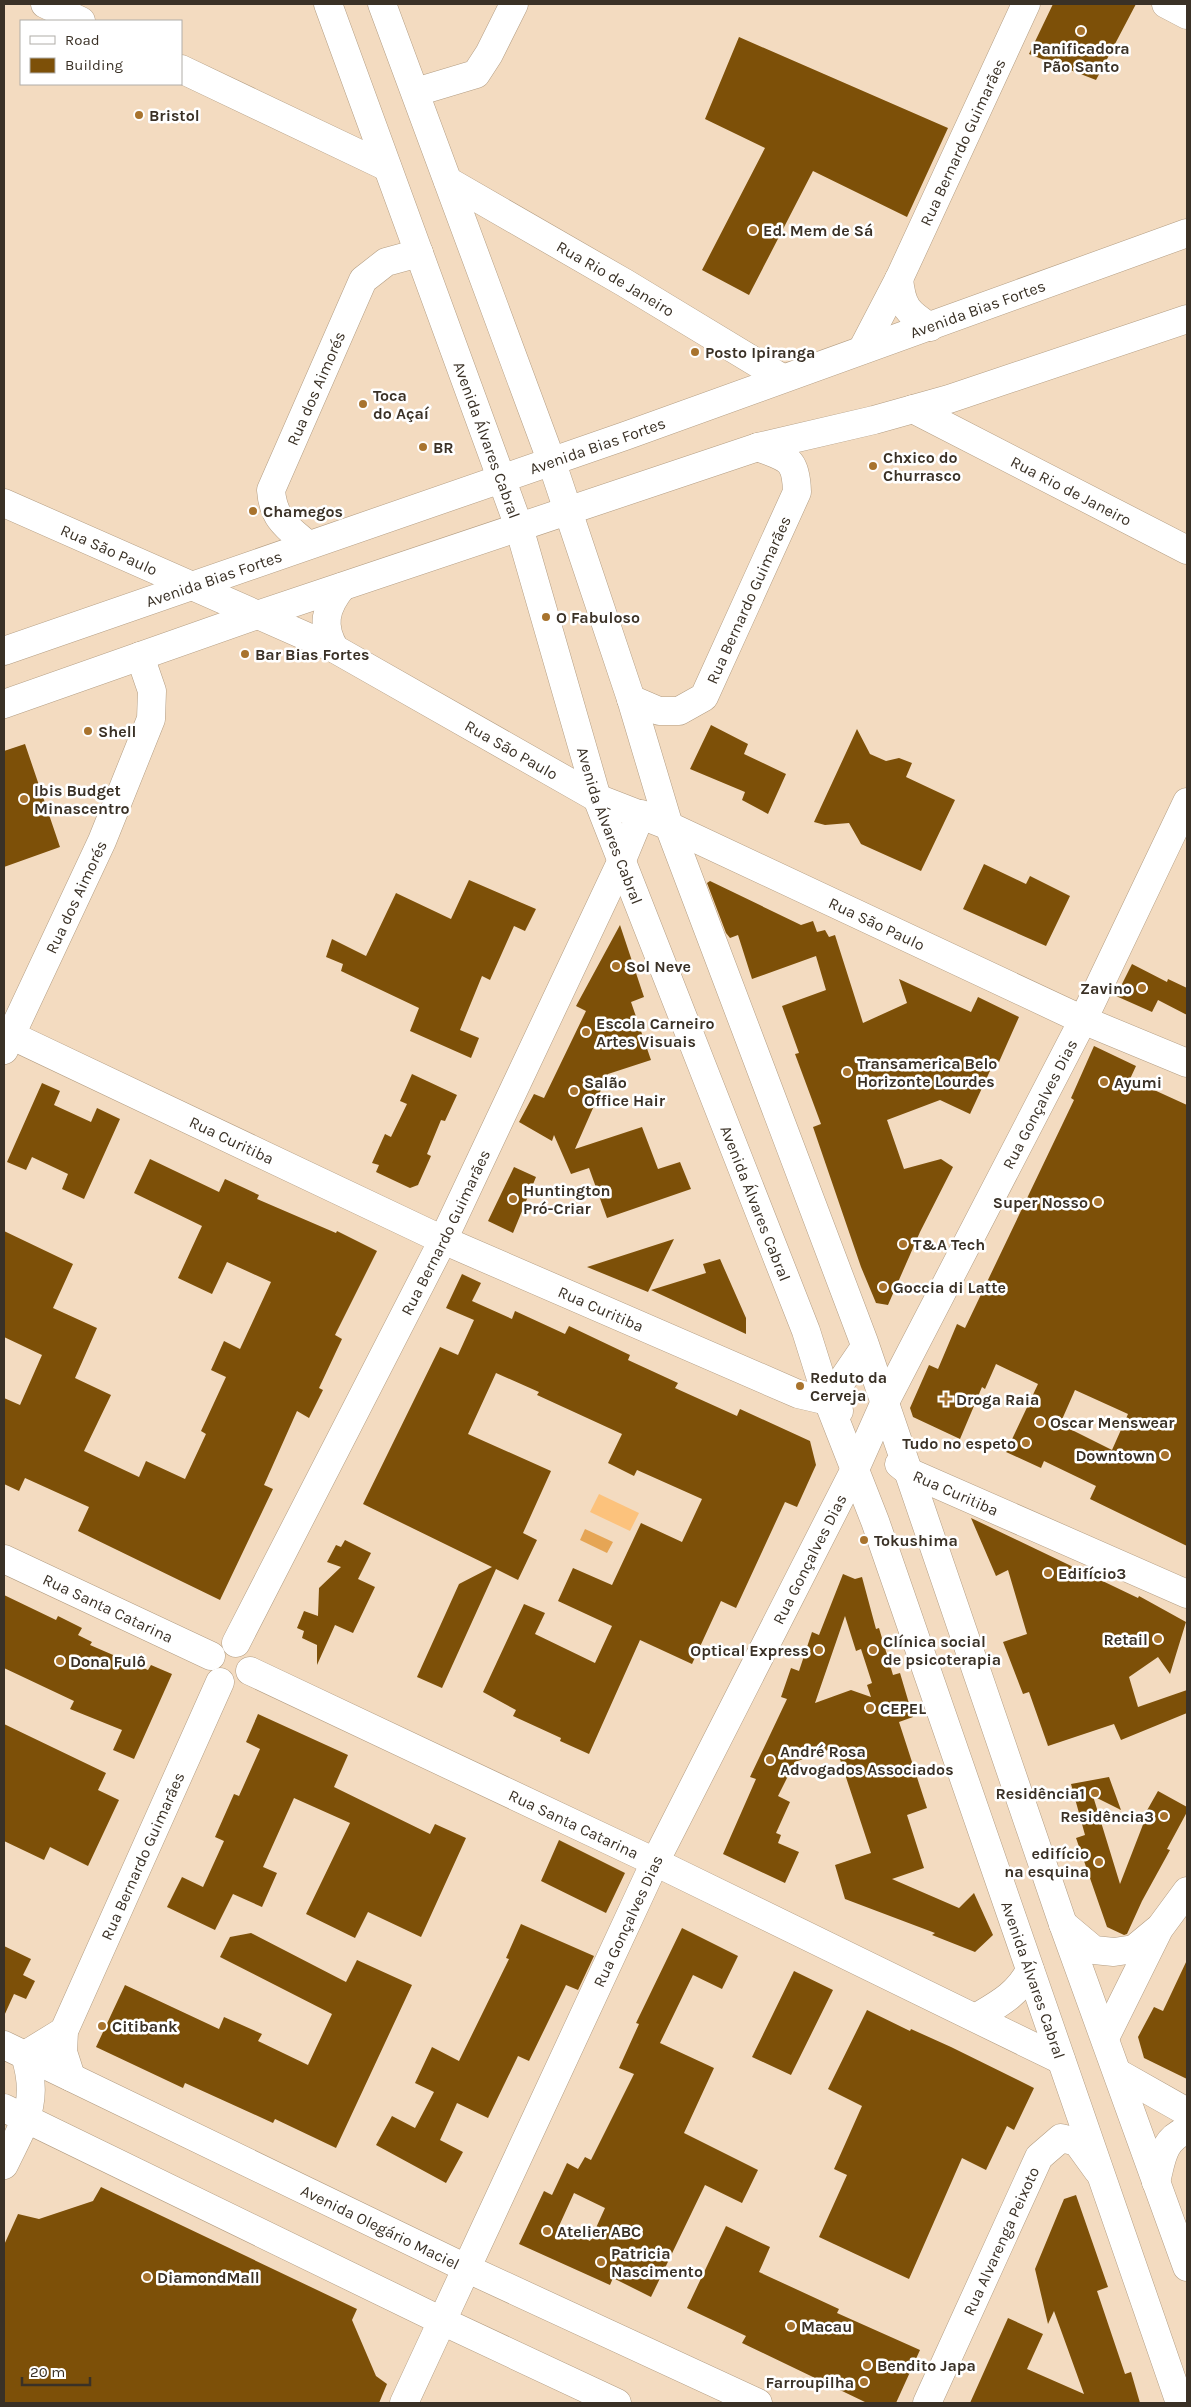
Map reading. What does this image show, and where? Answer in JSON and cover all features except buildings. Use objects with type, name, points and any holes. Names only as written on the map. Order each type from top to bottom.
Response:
[{"type":"street","points":[[45,4],[79,20]]},
{"type":"street","name":"Avenida Álvares Cabral","points":[[328,4],[519,527],[597,798],[806,1331],[828,1401],[856,1468],[1180,2403]]},
{"type":"street","points":[[382,4],[551,460],[630,699],[669,826],[866,1347],[1063,1924],[1187,2267]]},
{"type":"street","points":[[416,92],[476,74],[489,54],[514,4]]},
{"type":"street","name":"Rua Bernardo Guimarães","points":[[862,350],[899,280],[1026,4]]},
{"type":"street","points":[[1166,4],[1187,15]]},
{"type":"street","points":[[182,69],[387,167]]},
{"type":"street","name":"Rua Rio de Janeiro","points":[[448,181],[782,378]]},
{"type":"street","name":"Avenida Bias Fortes","points":[[4,651],[501,477],[625,436],[1187,234]]},
{"type":"street","name":"Rua dos Aimorés","points":[[308,545],[277,516],[271,490],[364,280],[386,262],[419,254]]},
{"type":"street","points":[[899,280],[901,299],[906,308],[930,327]]},
{"type":"street","points":[[4,704],[257,614],[758,447],[874,420],[949,399],[1187,318]]},
{"type":"street","points":[[949,399],[946,412],[956,429]]},
{"type":"street","name":"Rua Rio de Janeiro","points":[[912,409],[956,429],[1187,550]]},
{"type":"street","name":"Rua Bernardo Guimarães","points":[[630,699],[659,711],[679,711],[704,697],[797,492],[797,474],[789,459],[758,447]]},
{"type":"street","name":"Rua São Paulo","points":[[4,503],[335,649],[597,798],[669,826],[1083,1020],[1187,1063]]},
{"type":"street","points":[[335,649],[327,633],[326,613],[342,587]]},
{"type":"street","name":"Rua dos Aimorés","points":[[6,1039],[102,841],[151,719],[152,691],[140,656]]},
{"type":"street","name":"Rua Gonçalves Dias","points":[[404,2403],[468,2269],[655,1862],[856,1468],[884,1404],[1083,1020],[1187,802]]},
{"type":"street","name":"Rua Bernardo Guimarães","points":[[236,1643],[443,1240],[622,860],[641,814]]},
{"type":"street","name":"Rua Curitiba","points":[[6,1039],[443,1240],[798,1394],[828,1401],[909,1472],[1187,1594]]},
{"type":"street","points":[[828,1401],[866,1347]]},
{"type":"street","name":"Rua Santa Catarina","points":[[4,1559],[212,1656]]},
{"type":"street","points":[[236,1643],[246,1649],[251,1659],[250,1671],[243,1680],[232,1684],[220,1682],[212,1673],[210,1662],[214,1651],[224,1644],[236,1643]]},
{"type":"street","name":"Rua Santa Catarina","points":[[250,1671],[655,1862],[977,2017],[1061,2060]]},
{"type":"street","name":"Rua Bernardo Guimarães","points":[[71,2077],[63,2052],[64,2031],[220,1682]]},
{"type":"street","points":[[1105,2038],[1159,1929],[1187,1892]]},
{"type":"street","points":[[1063,1924],[1094,1950],[1114,1952],[1134,1949],[1159,1929]]},
{"type":"street","points":[[977,2017],[1008,1998],[1023,1983],[1030,1970]]},
{"type":"street","points":[[4,2165],[15,2114],[33,2088],[14,2050],[64,2031]]},
{"type":"street","name":"Avenida Olegário Maciel","points":[[14,2050],[468,2269],[758,2403]]},
{"type":"street","points":[[1118,2073],[1187,2112]]},
{"type":"street","points":[[15,2114],[442,2321],[617,2403]]},
{"type":"street","points":[[1156,2182],[1165,2147],[1174,2137],[1187,2130]]},
{"type":"street","name":"Rua Alvarenga Peixoto","points":[[927,2403],[1039,2157],[1061,2138],[1077,2142],[1100,2174]]},
{"type":"shaded area","points":[[599,1494],[639,1513],[630,1531],[590,1512]]},
{"type":"shaded area","points":[[585,1529],[613,1542],[607,1553],[580,1540]]},
{"type":"place","name":"Panificadora Pão Santo","points":[[1081,31]]},
{"type":"place","name":"Bristol","points":[[139,115]]},
{"type":"place","name":"Ed. Mem de Sá","points":[[753,230]]},
{"type":"place","name":"Posto Ipiranga","points":[[695,352]]},
{"type":"place","name":"Toca do Açaí","points":[[363,404]]},
{"type":"place","name":"BR","points":[[423,447]]},
{"type":"place","name":"Chxico do Churrasco","points":[[873,466]]},
{"type":"place","name":"Chamegos","points":[[253,511]]},
{"type":"place","name":"O Fabuloso","points":[[546,617]]},
{"type":"place","name":"Bar Bias Fortes","points":[[245,654]]},
{"type":"place","name":"Shell","points":[[88,731]]},
{"type":"place","name":"Ibis Budget Minascentro","points":[[24,799]]},
{"type":"place","name":"Sol Neve","points":[[616,966]]},
{"type":"place","name":"Zavino","points":[[1142,988]]},
{"type":"place","name":"Escola Carneiro Artes Visuais","points":[[586,1032]]},
{"type":"place","name":"Transamerica Belo Horizonte Lourdes","points":[[847,1072]]},
{"type":"place","name":"Ayumi","points":[[1104,1082]]},
{"type":"place","name":"Salão Office Hair","points":[[574,1091]]},
{"type":"place","name":"Huntington Pró-Criar","points":[[513,1199]]},
{"type":"place","name":"Super Nosso","points":[[1098,1202]]},
{"type":"place","name":"T&A Tech","points":[[903,1244]]},
{"type":"place","name":"Goccia di Latte","points":[[883,1287]]},
{"type":"place","name":"Reduto da Cerveja","points":[[800,1386]]},
{"type":"place","name":"Droga Raia","points":[[946,1399]]},
{"type":"place","name":"Oscar Menswear","points":[[1040,1422]]},
{"type":"place","name":"Tudo no espeto","points":[[1026,1443]]},
{"type":"place","name":"Downtown","points":[[1165,1455]]},
{"type":"place","name":"Tokushima","points":[[864,1540]]},
{"type":"place","name":"Edifício3","points":[[1048,1573]]},
{"type":"place","name":"Retail","points":[[1158,1639]]},
{"type":"place","name":"Optical Express","points":[[819,1650]]},
{"type":"place","name":"Clínica social de psicoterapia","points":[[873,1650]]},
{"type":"place","name":"Dona Fulô","points":[[60,1661]]},
{"type":"place","name":"CEPEL","points":[[870,1708]]},
{"type":"place","name":"André Rosa Advogados Associados","points":[[770,1760]]},
{"type":"place","name":"Residência1","points":[[1095,1793]]},
{"type":"place","name":"Residência3","points":[[1164,1816]]},
{"type":"place","name":"edifício na esquina","points":[[1099,1862]]},
{"type":"place","name":"Citibank","points":[[102,2026]]},
{"type":"place","name":"Atelier ABC","points":[[547,2231]]},
{"type":"place","name":"Patricia Nascimento","points":[[601,2262]]},
{"type":"place","name":"DiamondMall","points":[[147,2277]]},
{"type":"place","name":"Macau","points":[[791,2326]]},
{"type":"place","name":"Bendito Japa","points":[[867,2365]]},
{"type":"place","name":"Farroupilha","points":[[864,2382]]}]
